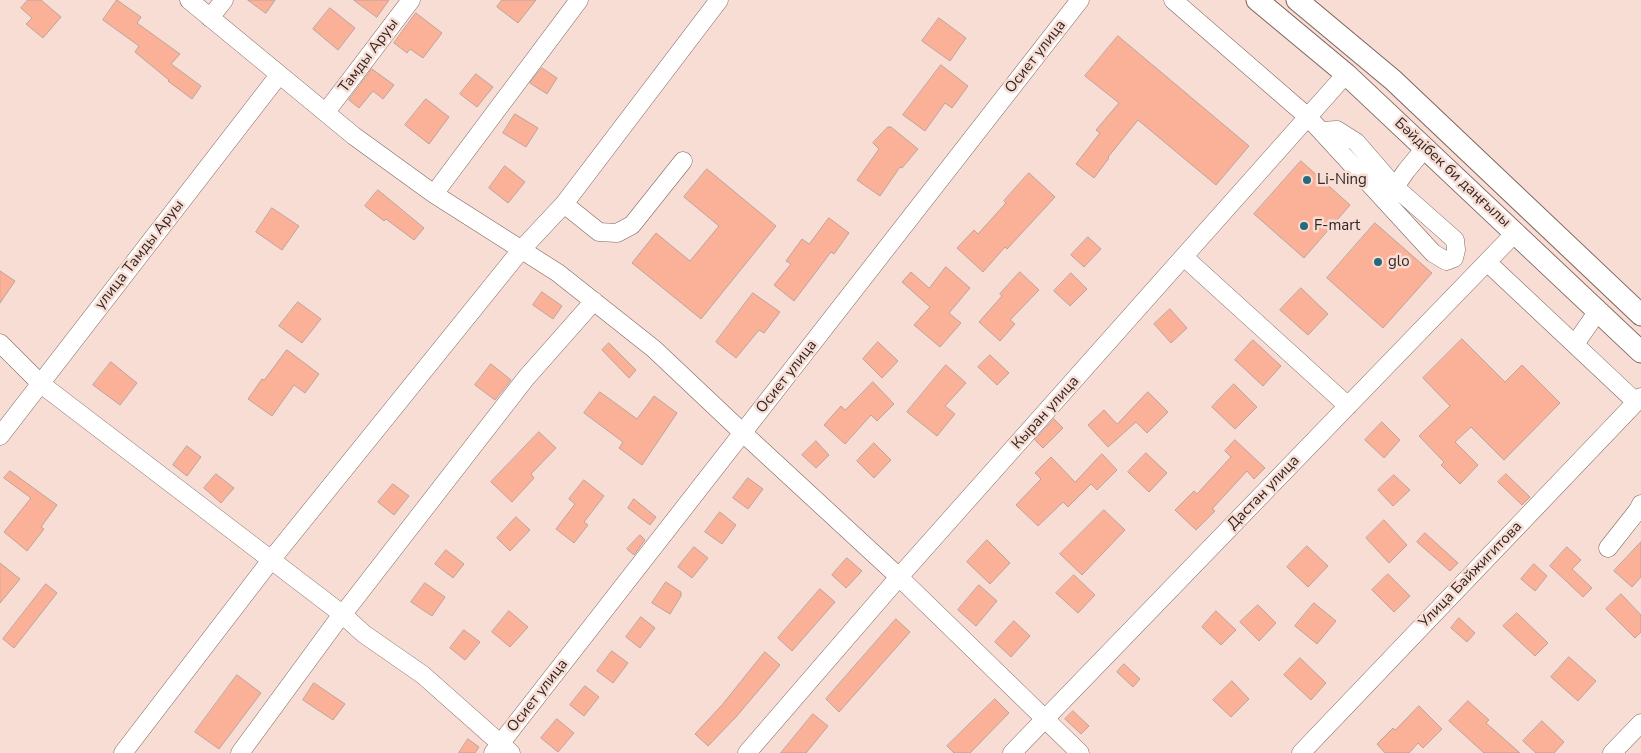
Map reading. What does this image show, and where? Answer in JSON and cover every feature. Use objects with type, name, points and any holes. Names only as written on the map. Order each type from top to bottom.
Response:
[{"type":"main road","name":"Бәйдібек би даңғылы","points":[[1257,0],[1346,74],[1516,232],[1641,352]]},
{"type":"main road","name":"Бәйдібек би даңғылы","points":[[1297,0],[1393,80],[1641,315]]},
{"type":"street","points":[[189,0],[354,136],[434,194],[558,273],[654,349],[899,578],[1080,753]]},
{"type":"street","points":[[210,18],[224,0]]},
{"type":"street","name":"Тамды Аруы","points":[[326,112],[411,0]]},
{"type":"street","points":[[434,194],[580,0]]},
{"type":"street","points":[[123,753],[271,560],[521,250],[564,204],[719,0]]},
{"type":"street","name":"Осиет улица","points":[[501,750],[743,433],[1080,0]]},
{"type":"street","points":[[1173,0],[1308,117],[1433,253],[1446,261],[1454,258]]},
{"type":"street","name":"Кыран улица","points":[[747,753],[899,578],[1346,74]]},
{"type":"street","name":"улица Тамды Аруы","points":[[0,436],[279,75]]},
{"type":"street","points":[[1321,131],[1338,130],[1356,142],[1395,187],[1455,240],[1456,250],[1454,258]]},
{"type":"street","points":[[1395,187],[1425,148]]},
{"type":"street","points":[[564,204],[599,232],[617,233],[632,225],[682,161]]},
{"type":"street","name":"Дастан улица","points":[[1012,753],[1516,232]]},
{"type":"street","points":[[1184,256],[1348,406]]},
{"type":"street","points":[[1454,258],[1474,275]]},
{"type":"street","points":[[1488,262],[1575,344],[1639,400]]},
{"type":"street","points":[[240,753],[343,614],[526,378],[594,301]]},
{"type":"street","points":[[1575,344],[1598,311]]},
{"type":"street","points":[[0,343],[41,384],[343,614],[364,634],[423,675],[501,750]]},
{"type":"street","name":"Улица Байжигитова","points":[[1301,753],[1639,400]]},
{"type":"street","points":[[1608,548],[1641,504]]},
{"type":"street","points":[[1612,753],[1641,722]]},
{"type":"building","points":[[28,0],[41,0],[61,17],[43,38],[26,24],[32,18],[21,8]]},
{"type":"building","points":[[117,0],[141,17],[137,23],[180,54],[171,64],[201,86],[192,99],[135,52],[139,46],[103,20]]},
{"type":"building","points":[[248,0],[275,0],[266,13]]},
{"type":"building","points":[[354,0],[389,0],[377,17]]},
{"type":"building","points":[[502,0],[536,0],[518,23],[497,7]]},
{"type":"building","points":[[330,8],[355,28],[338,50],[313,29]]},
{"type":"building","points":[[416,13],[442,33],[423,58],[410,49],[407,53],[394,43]]},
{"type":"building","points":[[939,18],[966,38],[950,61],[922,41]]},
{"type":"building","points":[[1118,36],[1249,146],[1216,185],[1138,120],[1108,157],[1094,178],[1076,164],[1100,133],[1096,130],[1119,103],[1085,76]]},
{"type":"building","points":[[941,65],[968,86],[952,108],[945,103],[925,131],[903,115]]},
{"type":"building","points":[[542,68],[557,78],[547,94],[530,83]]},
{"type":"building","points":[[372,69],[394,85],[383,99],[373,91],[359,108],[349,100]]},
{"type":"building","points":[[476,74],[493,87],[477,107],[460,94]]},
{"type":"building","points":[[426,99],[449,117],[429,144],[405,125]]},
{"type":"building","points":[[515,114],[538,128],[526,147],[503,133]]},
{"type":"building","points":[[888,127],[891,127],[918,149],[902,168],[900,167],[880,196],[857,180],[879,149],[873,143]]},
{"type":"building","points":[[1301,161],[1350,205],[1304,258],[1254,214]]},
{"type":"building","points":[[505,166],[525,182],[508,203],[489,188]]},
{"type":"building","points":[[707,169],[776,226],[701,319],[632,263],[656,233],[690,261],[719,226],[684,197]]},
{"type":"building","points":[[1029,173],[1055,197],[983,272],[957,248],[974,230],[978,234],[1006,203],[1004,201]]},
{"type":"building","points":[[378,190],[424,228],[414,240],[365,206]]},
{"type":"building","points":[[272,208],[299,226],[282,250],[256,232]]},
{"type":"building","points":[[829,218],[849,233],[834,254],[831,252],[794,301],[774,285],[791,264],[786,261],[802,239],[809,244]]},
{"type":"building","points":[[1375,223],[1432,273],[1383,328],[1327,278]]},
{"type":"building","points":[[1088,237],[1101,249],[1084,267],[1071,255]]},
{"type":"building","points":[[946,267],[970,288],[949,313],[961,323],[940,347],[914,325],[930,307],[902,282],[911,272],[929,288]]},
{"type":"building","points":[[0,271],[15,281],[0,303]]},
{"type":"building","points":[[1020,272],[1039,290],[1010,320],[1015,324],[1000,341],[979,322],[1002,296],[1000,294]]},
{"type":"building","points":[[1071,273],[1087,289],[1070,306],[1054,291]]},
{"type":"building","points":[[1301,288],[1328,314],[1308,335],[1280,310]]},
{"type":"building","points":[[542,292],[562,306],[553,319],[533,305]]},
{"type":"building","points":[[753,293],[780,312],[764,333],[759,330],[736,358],[716,342]]},
{"type":"building","points":[[298,302],[321,319],[302,343],[279,326]]},
{"type":"building","points":[[1170,309],[1187,328],[1171,343],[1154,324]]},
{"type":"building","points":[[1462,339],[1505,382],[1522,365],[1560,403],[1504,460],[1471,427],[1455,442],[1478,465],[1460,484],[1441,465],[1444,462],[1419,436],[1450,406],[1423,378]]},
{"type":"building","points":[[1253,340],[1281,366],[1263,386],[1235,360]]},
{"type":"building","points":[[878,342],[898,361],[882,378],[863,359]]},
{"type":"building","points":[[609,343],[636,370],[629,378],[602,350]]},
{"type":"building","points":[[287,350],[319,374],[305,393],[294,385],[272,416],[248,399],[262,379],[264,380]]},
{"type":"building","points":[[990,355],[1009,373],[997,385],[978,367]]},
{"type":"building","points":[[111,362],[137,383],[120,405],[93,385]]},
{"type":"building","points":[[491,364],[511,380],[495,400],[475,385]]},
{"type":"building","points":[[946,365],[966,383],[945,406],[955,414],[937,436],[907,412]]},
{"type":"building","points":[[873,382],[894,404],[877,421],[871,415],[845,444],[824,425],[841,406],[845,410]]},
{"type":"building","points":[[1234,384],[1257,407],[1235,429],[1212,407]]},
{"type":"building","points":[[600,392],[637,419],[654,396],[677,413],[642,465],[619,448],[623,442],[584,413]]},
{"type":"building","points":[[1148,392],[1168,412],[1147,433],[1136,422],[1108,447],[1088,425],[1104,410],[1117,424]]},
{"type":"building","points":[[1054,419],[1063,428],[1043,448],[1035,440]]},
{"type":"building","points":[[1382,422],[1400,440],[1384,458],[1365,440]]},
{"type":"building","points":[[539,432],[556,448],[531,474],[534,478],[512,502],[491,482]]},
{"type":"building","points":[[1235,440],[1265,468],[1254,479],[1247,471],[1212,509],[1215,511],[1196,530],[1175,510],[1194,491],[1197,494],[1231,457],[1225,451]]},
{"type":"building","points":[[816,441],[829,455],[816,468],[802,455]]},
{"type":"building","points":[[874,443],[891,460],[874,478],[857,461]]},
{"type":"building","points":[[187,446],[201,457],[187,476],[173,465]]},
{"type":"building","points":[[1146,453],[1167,473],[1149,492],[1128,472]]},
{"type":"building","points":[[1102,454],[1117,470],[1097,490],[1091,484],[1068,507],[1063,502],[1038,526],[1016,505],[1041,479],[1035,473],[1051,457],[1075,482]]},
{"type":"building","points":[[10,471],[57,505],[41,527],[44,529],[27,551],[4,532],[31,498],[4,478]]},
{"type":"building","points":[[216,474],[234,488],[221,503],[204,488]]},
{"type":"building","points":[[1506,474],[1530,497],[1522,505],[1498,482]]},
{"type":"building","points":[[1394,475],[1410,490],[1393,506],[1378,490]]},
{"type":"building","points":[[748,478],[763,489],[748,509],[733,498]]},
{"type":"building","points":[[584,480],[604,496],[584,522],[588,525],[574,543],[556,529],[575,504],[569,499]]},
{"type":"building","points":[[393,484],[409,496],[394,515],[378,502]]},
{"type":"building","points":[[634,499],[656,517],[650,525],[628,508]]},
{"type":"building","points":[[1104,510],[1125,530],[1082,575],[1060,554]]},
{"type":"building","points":[[720,512],[736,525],[722,544],[705,532]]},
{"type":"building","points":[[516,517],[530,530],[510,551],[497,538]]},
{"type":"building","points":[[1384,520],[1407,545],[1389,563],[1366,538]]},
{"type":"building","points":[[1425,533],[1458,563],[1450,571],[1417,542]]},
{"type":"building","points":[[640,535],[645,540],[634,555],[627,549]]},
{"type":"building","points":[[987,540],[1010,563],[990,584],[967,562]]},
{"type":"building","points":[[1641,542],[1641,577],[1632,587],[1614,571]]},
{"type":"building","points":[[1307,546],[1328,566],[1308,587],[1287,567]]},
{"type":"building","points":[[694,547],[708,558],[692,578],[678,567]]},
{"type":"building","points":[[1567,547],[1581,560],[1572,569],[1592,588],[1583,597],[1550,566]]},
{"type":"building","points":[[446,550],[464,564],[453,578],[435,564]]},
{"type":"building","points":[[847,558],[862,571],[846,588],[832,575]]},
{"type":"building","points":[[0,563],[20,579],[0,603]]},
{"type":"building","points":[[1534,564],[1547,576],[1535,591],[1521,579]]},
{"type":"building","points":[[1388,574],[1410,596],[1394,612],[1372,590]]},
{"type":"building","points":[[1074,575],[1095,595],[1078,613],[1056,593]]},
{"type":"building","points":[[666,582],[681,592],[681,596],[670,614],[652,603]]},
{"type":"building","points":[[425,583],[445,597],[432,616],[411,602]]},
{"type":"building","points":[[46,584],[57,593],[14,648],[3,639]]},
{"type":"building","points":[[979,585],[997,601],[976,626],[958,610]]},
{"type":"building","points":[[820,589],[835,602],[792,651],[778,638]]},
{"type":"building","points":[[1621,594],[1641,615],[1641,632],[1635,638],[1606,609]]},
{"type":"building","points":[[1314,603],[1336,621],[1317,644],[1295,626]]},
{"type":"building","points":[[1258,605],[1276,623],[1259,641],[1240,622]]},
{"type":"building","points":[[509,611],[528,627],[510,647],[492,632]]},
{"type":"building","points":[[1216,611],[1236,630],[1221,645],[1202,627]]},
{"type":"building","points":[[1517,613],[1548,643],[1535,656],[1503,626]]},
{"type":"building","points":[[641,617],[655,628],[640,648],[626,637]]},
{"type":"building","points":[[1459,618],[1475,633],[1467,642],[1451,628]]},
{"type":"building","points":[[896,619],[910,632],[839,712],[826,699]]},
{"type":"building","points":[[1014,621],[1030,636],[1011,657],[995,642]]},
{"type":"building","points":[[464,630],[480,642],[465,660],[450,648]]},
{"type":"building","points":[[612,651],[628,663],[613,683],[597,671]]},
{"type":"building","points":[[765,652],[780,665],[736,717],[708,746],[695,734],[722,705]]},
{"type":"building","points":[[1569,657],[1596,681],[1578,701],[1551,677]]},
{"type":"building","points":[[1300,658],[1326,683],[1311,700],[1284,675]]},
{"type":"building","points":[[1124,664],[1140,679],[1133,687],[1117,672]]},
{"type":"building","points":[[237,675],[261,693],[219,749],[195,732]]},
{"type":"building","points":[[1232,681],[1249,699],[1231,717],[1213,700]]},
{"type":"building","points":[[314,683],[345,704],[333,720],[303,700]]},
{"type":"building","points":[[585,686],[599,697],[584,716],[570,705]]},
{"type":"building","points":[[995,699],[1009,713],[970,753],[954,753],[947,746]]},
{"type":"building","points":[[1468,701],[1489,720],[1486,723],[1520,753],[1484,753],[1449,721]]},
{"type":"building","points":[[1419,706],[1442,729],[1423,748],[1418,743],[1409,753],[1385,753],[1377,744],[1393,728],[1395,730]]},
{"type":"building","points":[[1073,711],[1089,726],[1081,734],[1065,719]]},
{"type":"building","points":[[813,714],[828,726],[806,753],[781,753]]},
{"type":"building","points":[[557,719],[574,733],[558,752],[541,738]]},
{"type":"building","points":[[1542,721],[1564,742],[1554,753],[1536,753],[1523,741]]},
{"type":"building","points":[[468,739],[479,747],[475,753],[459,753]]},
{"type":"place","name":"Li-Ning","points":[[1307,180]]},
{"type":"place","name":"F-mart","points":[[1304,226]]},
{"type":"place","name":"glo","points":[[1378,262]]}]
